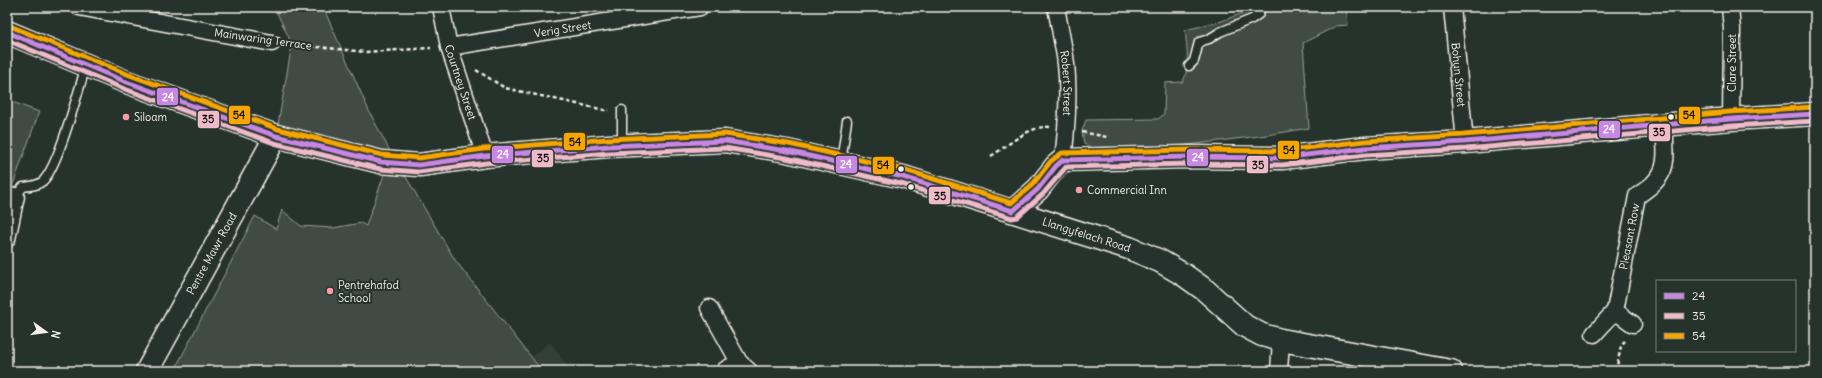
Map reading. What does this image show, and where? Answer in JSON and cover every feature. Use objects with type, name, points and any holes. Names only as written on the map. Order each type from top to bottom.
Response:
[{"type":"main road","name":"Llangyfelach Road","points":[[7,32],[124,81],[276,136],[388,163],[419,165],[485,156],[622,146],[725,141],[787,150],[903,177],[1129,248],[1160,261],[1205,290],[1245,326],[1262,335],[1281,340],[1451,371]]},
{"type":"main road","points":[[1013,211],[1038,189],[1056,166],[1063,160],[1281,158],[1365,148],[1465,142],[1731,119],[1815,114]]},
{"type":"main road","name":"Pentre Mawr Road","points":[[147,371],[276,136]]},
{"type":"street","name":"Mainwaring Terrace","points":[[79,7],[272,43]]},
{"type":"street","name":"Courtney Street","points":[[442,7],[448,47],[485,156]]},
{"type":"street","name":"Verig Street","points":[[448,47],[700,7]]},
{"type":"street","name":"Robert Street","points":[[1056,7],[1065,57],[1068,87],[1067,129],[1063,160]]},
{"type":"street","name":"Bohun Street","points":[[1452,7],[1465,142]]},
{"type":"street","name":"Clare Street","points":[[1730,7],[1732,29],[1731,119]]},
{"type":"street","name":"Pleasant Row","points":[[1615,311],[1636,196],[1652,186],[1661,175],[1666,162],[1664,125]]},
{"type":"street","points":[[8,230],[16,196]]},
{"type":"street","points":[[709,308],[744,367],[725,370]]},
{"type":"street","points":[[1594,334],[1615,311],[1633,324]]},
{"type":"street","points":[[1279,371],[1281,340]]},
{"type":"lane","points":[[1189,66],[1194,61],[1199,42],[1209,39],[1220,32],[1252,19],[1259,14],[1261,7]]},
{"type":"lane","points":[[16,196],[23,187],[36,186],[48,174],[63,137],[86,65]]},
{"type":"lane","points":[[622,110],[622,146]]},
{"type":"lane","points":[[841,163],[848,121]]},
{"type":"path","name":"Mainwaring Terrace","points":[[272,43],[366,52],[448,47]]},
{"type":"path","points":[[448,47],[476,70],[506,88],[613,112]]},
{"type":"path","points":[[991,156],[1032,130],[1042,126],[1067,129]]},
{"type":"path","points":[[1616,371],[1621,346],[1636,324],[1633,324]]},
{"type":"shaded area","points":[[274,7],[323,7],[369,111],[396,163],[276,136],[292,44]]},
{"type":"shaded area","points":[[1279,7],[1346,7],[1348,25],[1336,26],[1303,43],[1309,128],[1180,146],[1095,149],[1084,144],[1082,131],[1086,120],[1158,119],[1164,114],[1165,83],[1183,82],[1187,70],[1187,43],[1185,30],[1219,22],[1243,13]]},
{"type":"shaded area","points":[[7,100],[39,112],[14,182],[7,195]]},
{"type":"shaded area","name":"Pentrehafod School","points":[[386,169],[406,177],[455,260],[542,371],[174,371],[255,216],[276,229],[282,210],[301,226],[333,228],[361,223],[366,226]]},
{"type":"shaded area","points":[[550,342],[571,371],[542,371],[531,357]]},
{"type":"transit line","name":"54","points":[[10,26],[127,74],[278,129],[382,155],[419,158],[484,149],[608,139],[725,134],[789,144],[905,170],[1011,203],[1033,184],[1051,161],[1062,153],[1188,150],[1281,151],[1365,141],[1464,135],[1730,112],[1815,107]]},
{"type":"transit line","name":"24","points":[[7,32],[124,81],[276,136],[381,162],[419,165],[485,156],[609,146],[725,141],[787,151],[903,177],[1013,211]]},
{"type":"transit line","name":"35","points":[[7,40],[122,88],[274,143],[380,169],[419,172],[486,163],[609,153],[725,148],[786,158],[901,184],[1012,218],[1017,217],[1043,194],[1066,167],[1188,164],[1282,165],[1366,155],[1466,149],[1732,126],[1815,121]]},
{"type":"transit line","name":"24","points":[[1013,211],[1038,189],[1056,166],[1063,160],[1188,157],[1281,158],[1365,148],[1465,142],[1731,119],[1815,114]]},
{"type":"place","name":"Siloam","points":[[126,117]]},
{"type":"place","name":"Commercial Inn","points":[[1079,190]]},
{"type":"place","name":"Pentrehafod School","points":[[330,291]]}]
